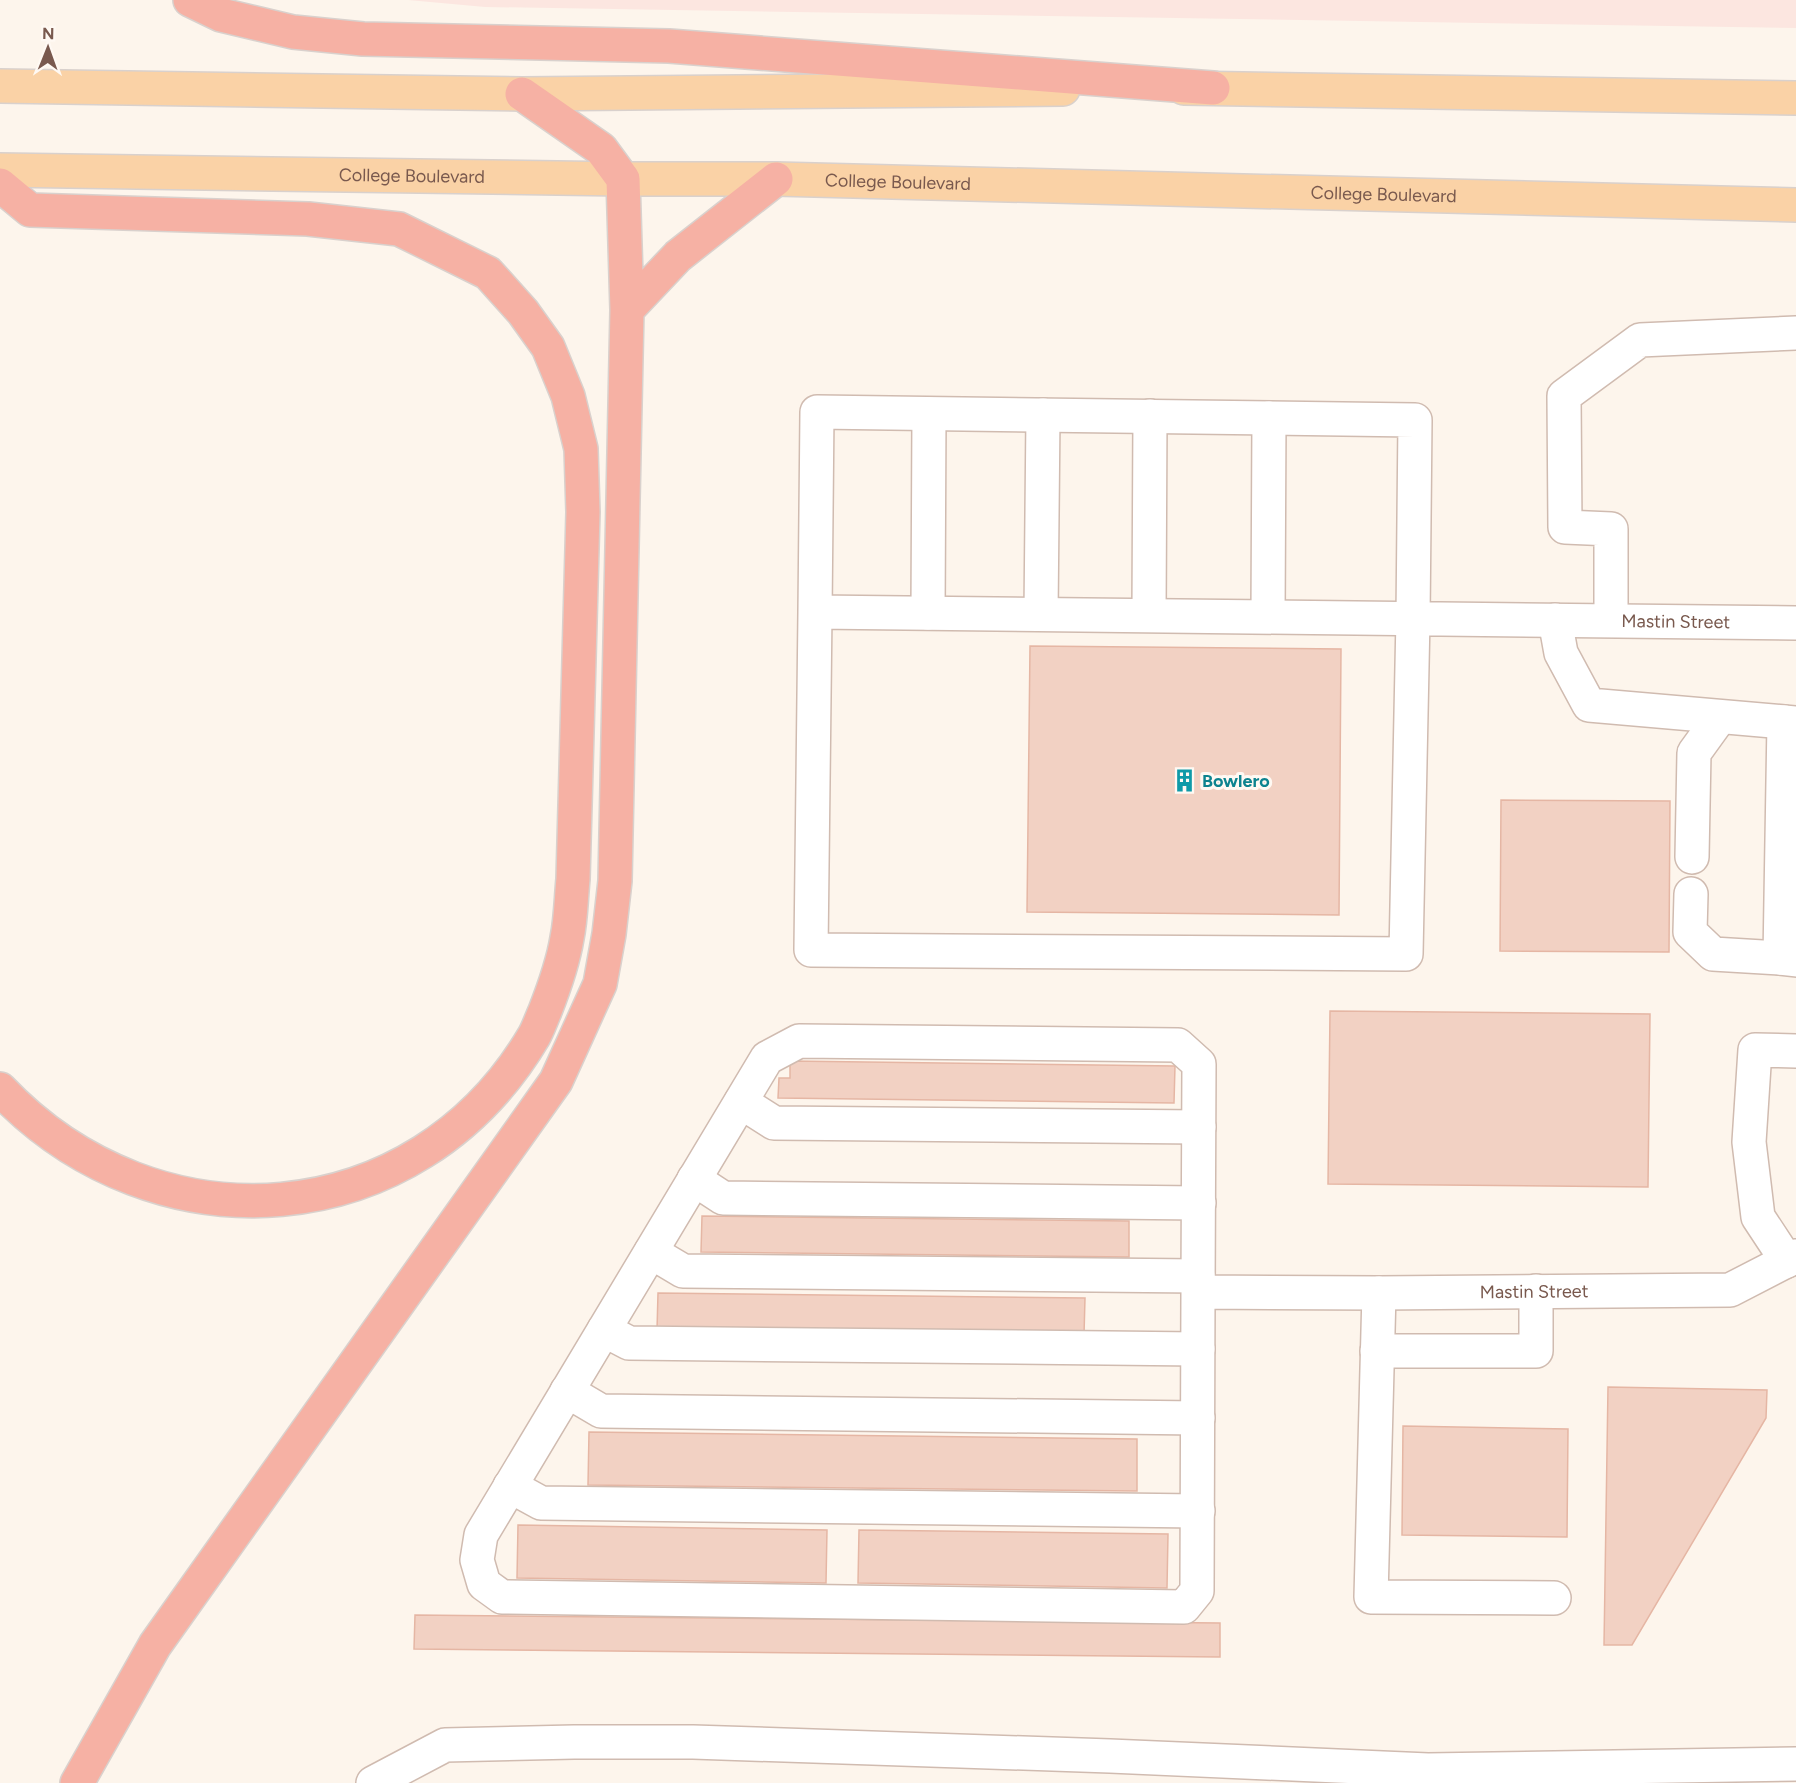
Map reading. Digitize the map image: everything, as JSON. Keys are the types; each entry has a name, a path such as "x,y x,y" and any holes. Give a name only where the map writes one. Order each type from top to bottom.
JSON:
{"highway":[{"path":"190,0 221,15 293,32 363,39 669,46 1213,88"},
{"path":"77,1783 155,1646 556,1081 600,984 615,881 627,310 623,179 601,149 522,94"},
{"path":"627,310 678,256 776,179"},
{"path":"0,185 30,210 308,219 399,229 488,273 523,312 548,347 568,396 581,449 583,512 573,879 567,938 556,984 535,1035 508,1075 472,1113 427,1150 389,1170 322,1194 300,1199 257,1202 211,1198 167,1190 128,1177 88,1159 18,1108 0,1089"}],"main road":[{"path":"0,86 522,94 1213,88 1796,98"},
{"name":"College Boulevard","path":"0,170 776,179 1796,205"}],"street":[{"path":"1611,621 1611,529 1565,527 1564,396 1640,340 1796,333"},
{"path":"817,412 929,414 1415,420 1406,954 811,950 817,412"},
{"path":"928,613 929,414"},
{"path":"1041,614 1043,415"},
{"path":"1149,615 1150,416"},
{"path":"1268,616 1269,418"},
{"name":"Mastin Street","path":"815,612 1796,623"},
{"path":"1555,620 1562,653 1589,705 1790,723 1788,959 1713,954 1690,932 1691,894"},
{"path":"1692,857 1694,753 1720,717"},
{"path":"799,1041 1178,1045 1200,1064 1197,1591 1184,1607 502,1597 484,1584 477,1560 481,1535 741,1102 767,1058 799,1041"},
{"path":"1792,1258 1758,1217 1749,1142 1755,1050 1796,1051"},
{"path":"741,1102 774,1123 1199,1127"},
{"path":"694,1179 723,1198 1198,1203"},
{"name":"Mastin Street","path":"651,1252 683,1271 1198,1284 1266,1293 1730,1290 1792,1258"},
{"path":"1377,1351 1536,1351 1536,1291"},
{"path":"1379,1293 1371,1597 1554,1598"},
{"path":"604,1330 629,1343 1198,1349"},
{"path":"567,1391 601,1411 1198,1419"},
{"path":"510,1486 542,1503 1197,1511"},
{"path":"373,1783 445,1744 562,1742 693,1742 1110,1756 1428,1770 1796,1764"}],"shaded area":[{"path":"408,0 1796,0 1796,28 485,7"}],"building":[{"name":"Bowlero","path":"1030,646 1341,649 1339,915 1027,912"},
{"path":"1501,800 1670,801 1669,952 1500,951"},
{"path":"1330,1011 1650,1014 1648,1187 1328,1184"},
{"path":"790,1061 1175,1066 1174,1103 778,1098 779,1078 790,1078"},
{"path":"702,1216 1129,1221 1129,1257 701,1252"},
{"path":"658,1293 1085,1298 1084,1335 657,1330"},
{"path":"1608,1387 1767,1390 1766,1418 1632,1645 1604,1645"},
{"path":"1403,1426 1568,1429 1567,1537 1402,1535"},
{"path":"589,1432 1137,1439 1137,1491 588,1485"},
{"path":"518,1525 827,1530 826,1583 517,1578"},
{"path":"859,1530 1168,1534 1167,1588 858,1583"},
{"path":"415,1615 1220,1623 1220,1657 414,1649"}],"place":[{"name":"Bowlero","path":"1184,781"}]}
